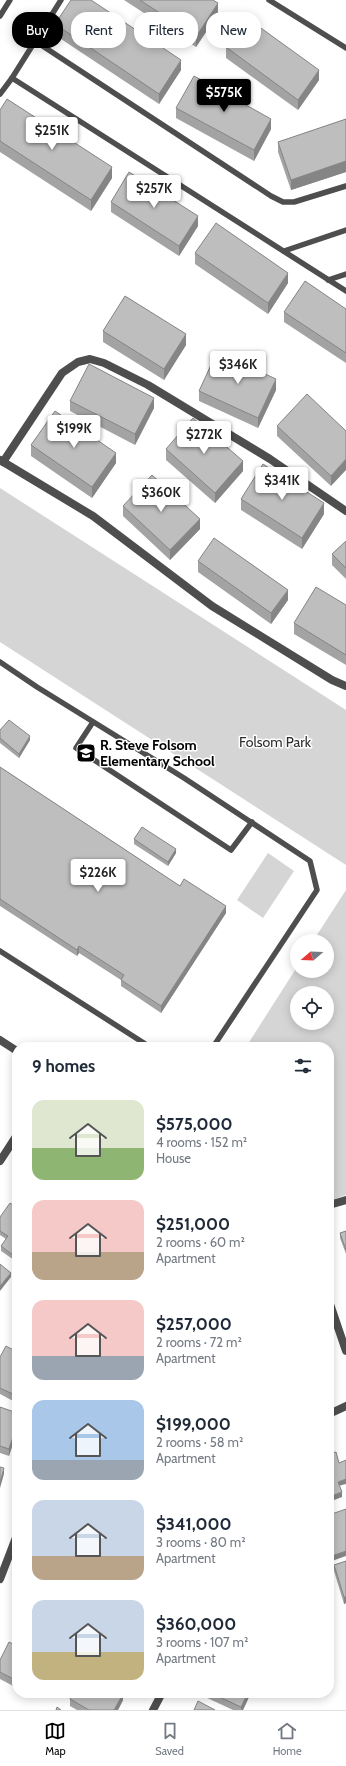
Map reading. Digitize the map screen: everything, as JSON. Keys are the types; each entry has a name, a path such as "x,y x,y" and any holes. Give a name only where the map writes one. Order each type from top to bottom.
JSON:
{"street":[{"path":"346,511 270,459 148,384 104,363 90,359 78,362 62,373 2,461 92,516 212,606 332,680 346,686"},
{"path":"0,1040 12,1048"},
{"path":"0,1161 12,1143"},
{"path":"334,1204 346,1200"},
{"path":"334,1316 346,1351"},
{"path":"334,1412 346,1406"},
{"path":"0,1579 12,1548"},
{"path":"153,1710 159,1698"}],"lane":[{"path":"0,16 10,0"},
{"path":"54,12 61,0"},
{"path":"269,0 346,48"},
{"path":"0,94 31,48"},
{"path":"44,48 271,196 283,202 294,202 346,186"},
{"path":"12,78 346,291"},
{"path":"284,251 346,230"},
{"path":"328,280 346,274"},
{"path":"0,662 37,687 252,822 310,861 316,890 215,1042"},
{"path":"93,722 76,748 232,850 252,822"},
{"path":"0,951 142,1042"}],"green space":[{"name":"Folsom Park","path":"0,488 346,710 346,865 0,642"},
{"path":"268,853 294,871 263,918 237,900"},
{"path":"346,890 346,1195 334,1199 334,1042 249,1042 290,978 334,978 334,934 318,934"}],"building":[{"path":"71,0 91,0 109,12 71,12 71,35 63,29 63,12"},
{"path":"140,0 213,0 218,3 212,12 206,12 206,22 198,34 198,12 158,12"},
{"path":"126,23 134,29 134,48 163,48 181,60 159,94 91,48 126,48"},
{"path":"261,28 319,70 298,100 227,48 261,48"},
{"path":"194,76 271,119 254,150 176,108"},
{"path":"7,99 112,167 91,200 0,141 0,110"},
{"path":"346,119 346,161 291,180 278,142"},
{"path":"129,172 198,216 179,246 111,202"},
{"path":"216,223 288,273 268,303 195,253"},
{"path":"305,281 346,309 346,353 284,312"},
{"path":"125,296 186,334 164,369 103,331"},
{"path":"217,352 276,379 258,418 199,391"},
{"path":"89,364 154,398 135,434 70,401"},
{"path":"307,394 346,431 346,459 331,476 277,426"},
{"path":"55,411 116,453 92,487 31,445"},
{"path":"193,418 243,461 215,493 166,449"},
{"path":"263,464 324,503 302,538 241,499"},
{"path":"152,475 200,519 170,550 123,506"},
{"path":"214,538 288,590 271,613 198,561"},
{"path":"346,541 346,568 332,554"},
{"path":"316,587 346,605 346,655 294,623"},
{"path":"9,720 30,736 19,754 0,738 0,730"},
{"path":"0,767 180,886 184,879 226,906 161,1006 121,980 124,975 79,946 77,950 0,899"},
{"path":"142,827 176,849 168,862 134,839"},
{"path":"10,1203 12,1204 12,1254 1,1246 8,1236 0,1231 0,1217"},
{"path":"346,1231 346,1250 340,1233"},
{"path":"0,1264 11,1273 0,1286"},
{"path":"6,1346 12,1349 12,1394 0,1388 0,1357"},
{"path":"0,1407 12,1411 12,1440 9,1449 0,1446"},
{"path":"336,1452 339,1463 346,1460 346,1479 338,1482 342,1492 334,1495 334,1453"},
{"path":"0,1467 4,1468 0,1482"},
{"path":"346,1509 346,1551 334,1555 334,1513"},
{"path":"346,1561 346,1597 344,1597 334,1565"},
{"path":"9,1642 12,1644 12,1678 0,1672 0,1660"},
{"path":"121,1698 114,1710 89,1710 70,1699"},
{"path":"222,1698 246,1698 241,1707"},
{"path":"198,1701 215,1710 194,1710"}],"place":[{"name":"R. Steve Folsom Elementary School","path":"86,753"}]}
